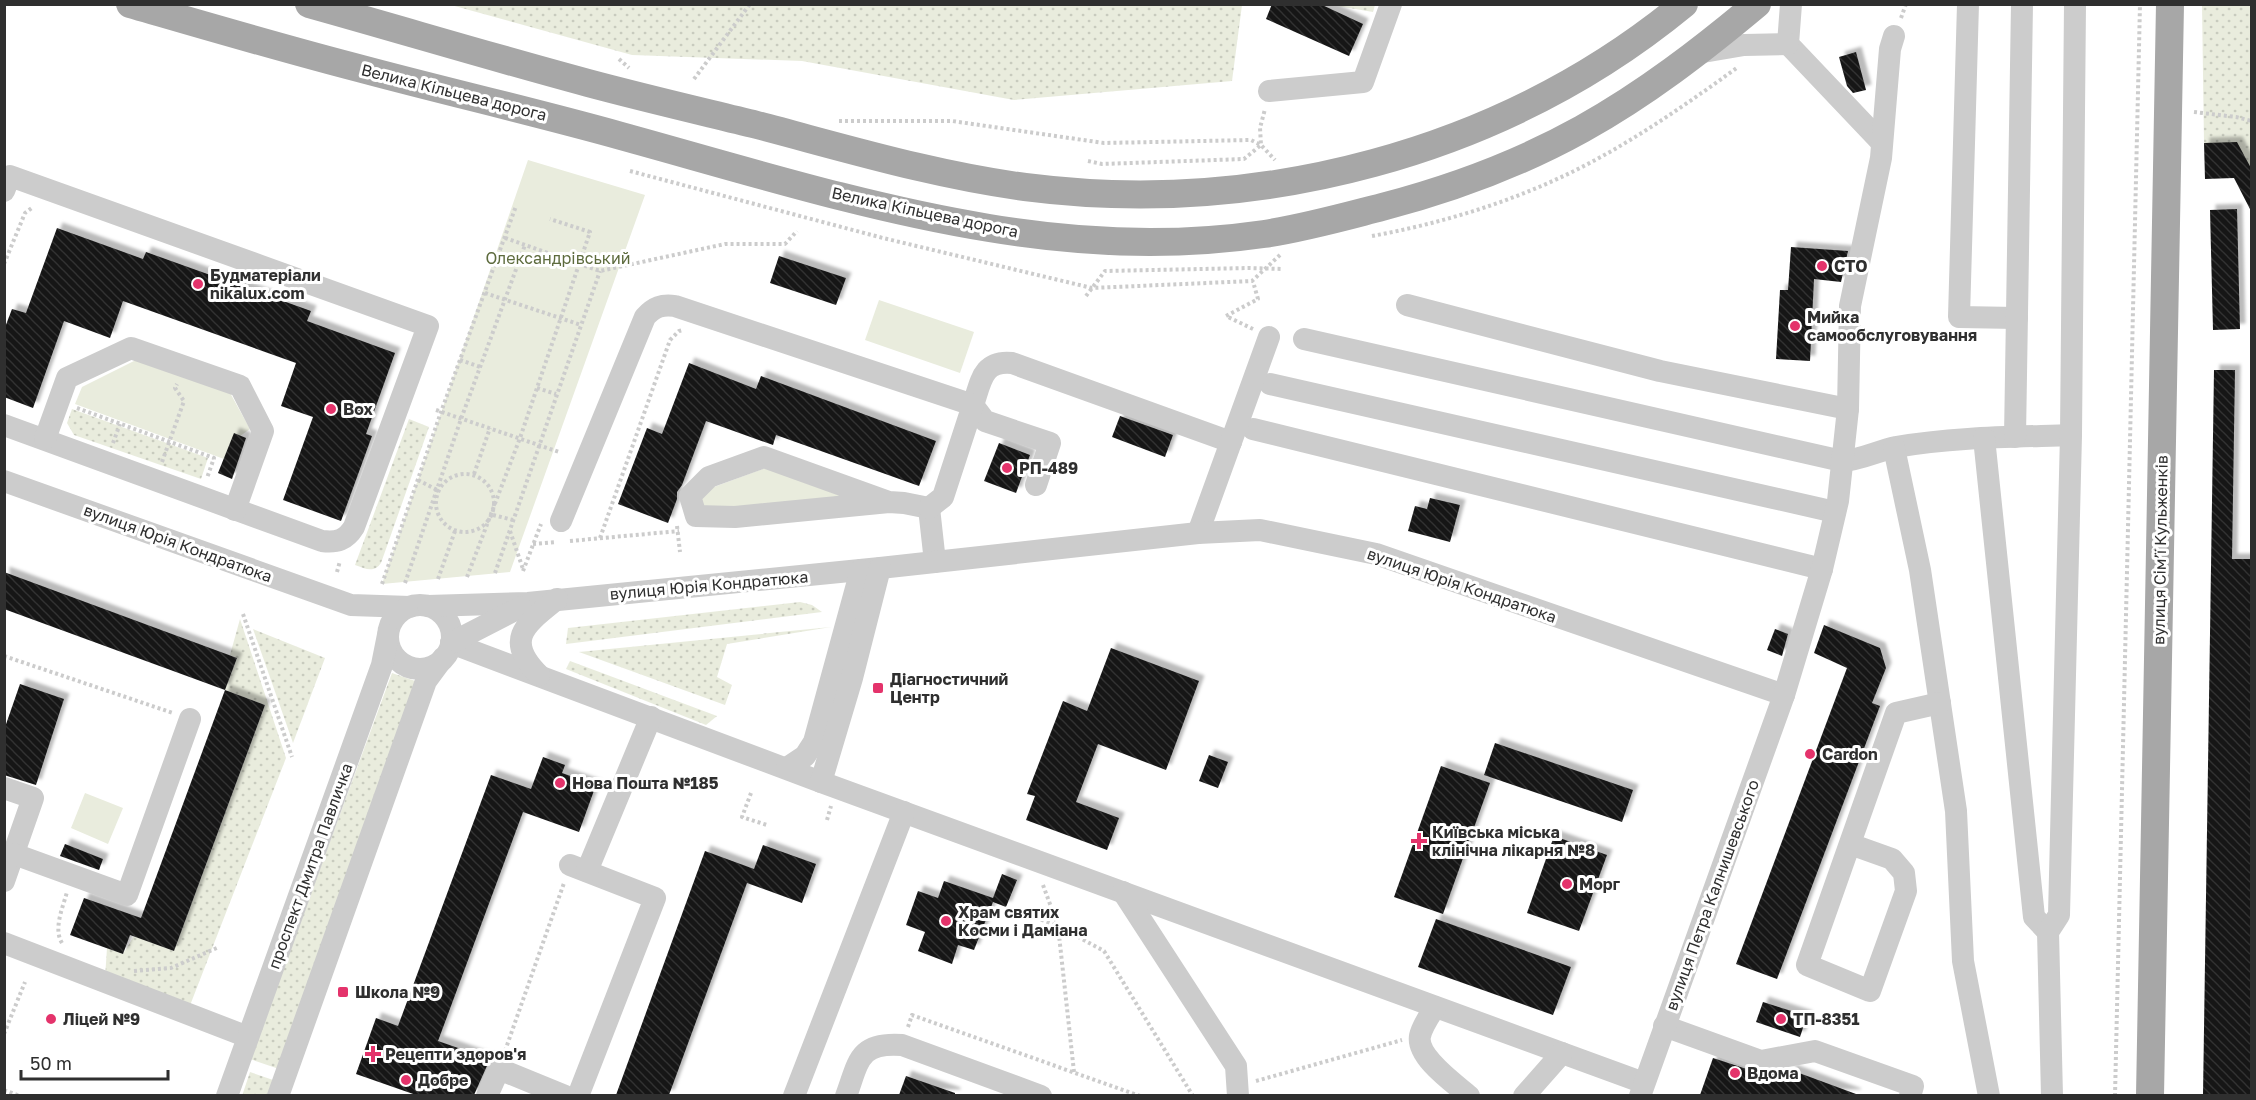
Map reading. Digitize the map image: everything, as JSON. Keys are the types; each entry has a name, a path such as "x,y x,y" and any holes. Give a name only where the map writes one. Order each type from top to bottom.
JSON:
{"main road":[{"name":"Велика Кільцева дорога","path":"130,4 360,69 577,123 774,178 906,211 1055,237 1128,241 1194,241 1262,234 1324,222 1414,198 1504,168 1583,129 1697,53 1757,4"},
{"path":"309,4 587,82 925,168 1024,187 1092,193 1168,194 1249,188 1322,176 1394,159 1471,131 1520,110 1593,68 1655,28 1684,4"},
{"name":"вулиця Сімʼї Кульженків","path":"2150,1095 2170,4"}],"street":[{"path":"1269,91 1363,82 1391,4"},
{"path":"1788,44 1791,4"},
{"path":"1968,4 1959,317 2017,318"},
{"path":"2015,437 2022,4"},
{"path":"2052,1095 2048,932 2059,915 2071,435 2075,4"},
{"name":"вулиця Петра Калнишевського","path":"1642,1089 1784,695 1822,569 1835,512 1848,409 1850,306 1882,143 1890,49 1894,36"},
{"path":"1697,53 1744,45 1788,44 1882,143"},
{"path":"4,191 10,176 428,326 354,527 347,538 333,543 235,510 4,425"},
{"path":"561,520 645,317 652,309 664,305 675,306 973,405 985,421 1050,443 1036,485"},
{"path":"1407,305 1660,370 1848,409"},
{"path":"1198,533 1269,337"},
{"path":"1304,339 1842,461 1856,460 1894,448 1984,438 2071,435"},
{"path":"45,439 67,378 131,348 240,386 264,431 235,510"},
{"path":"929,508 943,496 985,371 992,365 1003,362 1012,363 1232,442"},
{"path":"1270,384 1835,512"},
{"path":"1253,429 1822,569"},
{"path":"1984,438 2034,917 2048,932"},
{"path":"1894,448 1920,570 1956,811 1963,961 1989,1095"},
{"path":"889,502 764,457 709,477 690,496 696,516 735,517 889,502 929,508"},
{"name":"вулиця Юрія Кондратюка","path":"4,481 351,605 528,603 871,569 1198,533 1260,530 1376,554 1784,695"},
{"path":"929,508 935,562"},
{"path":"787,768 805,756 814,742 871,569"},
{"path":"821,782 852,678 871,569"},
{"path":"539,675 526,662 520,648 522,634 530,620 557,599"},
{"name":"вулиця Юрія Кондратюка","path":"447,651 528,603"},
{"name":"вулиця Юрія Кондратюка","path":"351,605 388,635"},
{"path":"278,1095 426,681 447,651 451,634 444,616 419,606 394,617 388,635 392,652 397,659 411,668 428,667 447,651"},
{"name":"проспект Дмитра Павличка","path":"227,1095 382,665 388,635"},
{"path":"447,651 539,675 821,782 1562,1053 1642,1089"},
{"path":"1850,844 1892,859 1904,873 1906,891 1870,991 1807,965 1896,713 1940,703"},
{"path":"578,1095 655,898 579,868 651,717"},
{"path":"14,854 127,895 190,719"},
{"path":"4,788 33,798 4,881"},
{"path":"795,1095 904,812"},
{"path":"1123,892 1236,1066 1238,1091"},
{"path":"4,944 248,1037"},
{"path":"1435,1006 1420,1035 1420,1047 1426,1057 1469,1095"},
{"path":"1664,1026 1761,1061 1815,1051 1913,1086 1910,1095"},
{"path":"846,1095 862,1054 872,1047 889,1044 902,1045 1041,1095"},
{"path":"1524,1095 1562,1053"},
{"path":"487,1095 499,1069 565,1095"}],"path":[{"path":"694,79 750,4"},
{"path":"2115,1095 2140,4"},
{"path":"619,59 632,71 621,74"},
{"path":"1261,145 1260,128 1269,91"},
{"path":"2194,112 2252,121"},
{"path":"828,121 952,121 1104,143 1251,140 1261,145 1274,160 1285,158"},
{"path":"1088,161 1102,164 1244,159 1261,145"},
{"path":"382,584 441,412 516,206"},
{"path":"4,264 25,213 32,207 44,207"},
{"path":"467,577 493,515 590,232 550,219"},
{"path":"505,238 600,271 725,244 785,244 797,231"},
{"path":"405,583 461,419 525,244"},
{"path":"1086,296 1105,271 1248,267 1282,269"},
{"path":"495,573 600,271"},
{"path":"1254,285 1258,299 1226,316 1269,337"},
{"path":"485,293 581,325"},
{"path":"600,538 670,340 679,330 687,330"},
{"path":"460,360 480,367"},
{"path":"155,480 184,401 175,388 183,366"},
{"path":"537,388 556,394"},
{"path":"71,406 214,459 205,484"},
{"path":"436,410 559,452"},
{"path":"111,451 120,424"},
{"path":"474,474 490,428"},
{"path":"460,474 474,474 487,485 493,504 493,515 481,527 473,531 455,531 448,527 438,514 437,490 451,477 460,474"},
{"path":"418,480 437,490"},
{"path":"493,515 513,520"},
{"path":"677,519 680,552"},
{"path":"509,530 523,571 531,550"},
{"path":"438,579 455,531"},
{"path":"243,614 292,758"},
{"path":"4,656 190,719"},
{"path":"750,793 742,817 767,825"},
{"path":"1033,859 1058,926 1074,1072"},
{"path":"499,1069 579,868"},
{"path":"71,875 58,924 59,939 84,974"},
{"path":"1013,909 1058,926 1104,951 1193,1095"},
{"path":"128,971 171,968 219,947"},
{"path":"4,1034 25,982"},
{"path":"912,1015 1140,1095"},
{"path":"1238,1091 1420,1035"},
{"path":"4,1090 20,1095"}],"green space":[{"path":"1375,4 1373,12 1332,5"},
{"path":"451,5 1242,5 1232,81 1014,100 802,61 632,55"},
{"path":"2202,5 2251,5 2251,170 2204,143"},
{"name":"Олександрівський","path":"528,160 645,195 510,572 382,584"},
{"path":"879,300 974,332 960,373 865,340"},
{"path":"140,358 229,391 250,429 240,436 234,434 224,459 75,404 82,387"},
{"path":"72,409 208,458 201,479 74,435 67,423"},
{"path":"409,419 429,427 381,563 373,569 363,568 355,565"},
{"path":"771,466 866,496 705,512 700,502 703,491"},
{"path":"800,602 812,605 822,612 566,644 568,628"},
{"path":"240,619 286,758 189,1008 105,978 107,948 123,954 134,936 174,951 265,705 225,690 237,658 230,655"},
{"path":"831,627 727,644 717,677 732,685 725,705 579,652"},
{"path":"253,629 325,658 293,743"},
{"path":"570,661 717,716 706,725 566,669"},
{"path":"392,673 421,683 282,1070 250,1059"},
{"path":"85,793 123,808 108,844 71,828"},
{"path":"250,1072 282,1083 277,1095 242,1096"}],"building":[{"path":"1272,4 1320,4 1363,24 1349,56 1266,19"},
{"path":"1856,52 1866,90 1853,93 1847,86 1839,57"},
{"path":"2237,142 2252,170 2252,213 2234,178 2205,179 2204,143"},
{"path":"2237,209 2240,329 2213,330 2210,210"},
{"path":"57,228 143,259 146,252 311,311 307,321 395,353 366,434 372,436 341,521 283,500 313,417 281,406 296,363 123,301 110,338 64,321 33,408 4,397 4,330 12,309 26,313"},
{"path":"1791,247 1848,251 1841,282 1814,279 1810,361 1776,359 1780,290 1788,290"},
{"path":"779,256 846,278 836,305 770,283"},
{"path":"689,363 756,389 761,376 936,441 919,486 776,435 773,445 706,421 682,485 677,492 677,499 668,523 618,504 647,428 662,434"},
{"path":"2214,370 2235,370 2232,559 2252,559 2252,1095 2203,1095"},
{"path":"1120,416 1173,435 1165,457 1112,437"},
{"path":"234,433 246,438 232,479 218,473"},
{"name":"РП-489","path":"999,443 1030,455 1016,493 984,481"},
{"path":"1430,498 1460,505 1450,542 1408,531 1415,506 1427,509"},
{"path":"4,572 237,658 225,690 4,609"},
{"path":"1824,625 1880,648 1886,668 1872,703 1880,706 1777,979 1736,964 1847,668 1814,653"},
{"path":"1775,629 1788,634 1782,656 1767,650"},
{"path":"1111,648 1199,681 1166,770 1098,744 1076,802 1119,818 1107,850 1026,820 1035,796 1027,794 1063,701 1087,711"},
{"path":"20,684 64,699 36,785 4,775 4,730"},
{"path":"225,690 265,705 174,951 130,935 123,954 70,935 84,898 141,918"},
{"path":"1495,743 1633,790 1622,822 1484,775"},
{"path":"1209,755 1228,762 1218,788 1199,781"},
{"path":"543,757 565,765 562,773 596,785 579,832 523,812 438,1041 490,1059 474,1095 416,1095 356,1074 376,1018 398,1026 491,775 531,789"},
{"path":"1441,766 1490,783 1443,914 1394,897"},
{"name":"Морг","path":"1554,836 1607,855 1579,931 1527,913"},
{"path":"65,844 103,859 99,870 60,856"},
{"path":"763,845 816,864 802,903 747,883 669,1095 616,1095 705,851 754,869"},
{"name":"Храм святих Косми і Даміана","path":"1002,874 1017,880 1006,907 993,902 974,950 958,945 952,964 918,951 925,932 906,925 918,891 938,898 944,881 993,898"},
{"path":"1436,919 1571,967 1553,1015 1418,967"},
{"name":"ТП-8351","path":"1763,1002 1807,1016 1800,1037 1756,1022"},
{"path":"1713,1058 1786,1082 1791,1070 1856,1094 1700,1095"},
{"path":"906,1076 955,1093 955,1095 899,1095"}],"place":[{"name":"СТО","path":"1822,266"},
{"name":"Будматеріали nikalux.com","path":"198,284"},
{"name":"Мийка самообслуговування","path":"1795,326"},
{"name":"Box","path":"331,409"},
{"name":"РП-489","path":"1007,468"},
{"name":"Діагностичний Центр","path":"878,688"},
{"name":"Cardon","path":"1810,754"},
{"name":"Нова Пошта №185","path":"560,783"},
{"name":"Київська міська клінічна лікарня №8","path":"1419,841"},
{"name":"Морг","path":"1567,884"},
{"name":"Храм святих Косми і Даміана","path":"946,921"},
{"name":"Школа №9","path":"343,992"},
{"name":"Ліцей №9","path":"51,1019"},
{"name":"ТП-8351","path":"1781,1019"},
{"name":"Рецепти здоров'я","path":"373,1054"},
{"name":"Вдома","path":"1735,1073"},
{"name":"Добре","path":"406,1080"}]}
